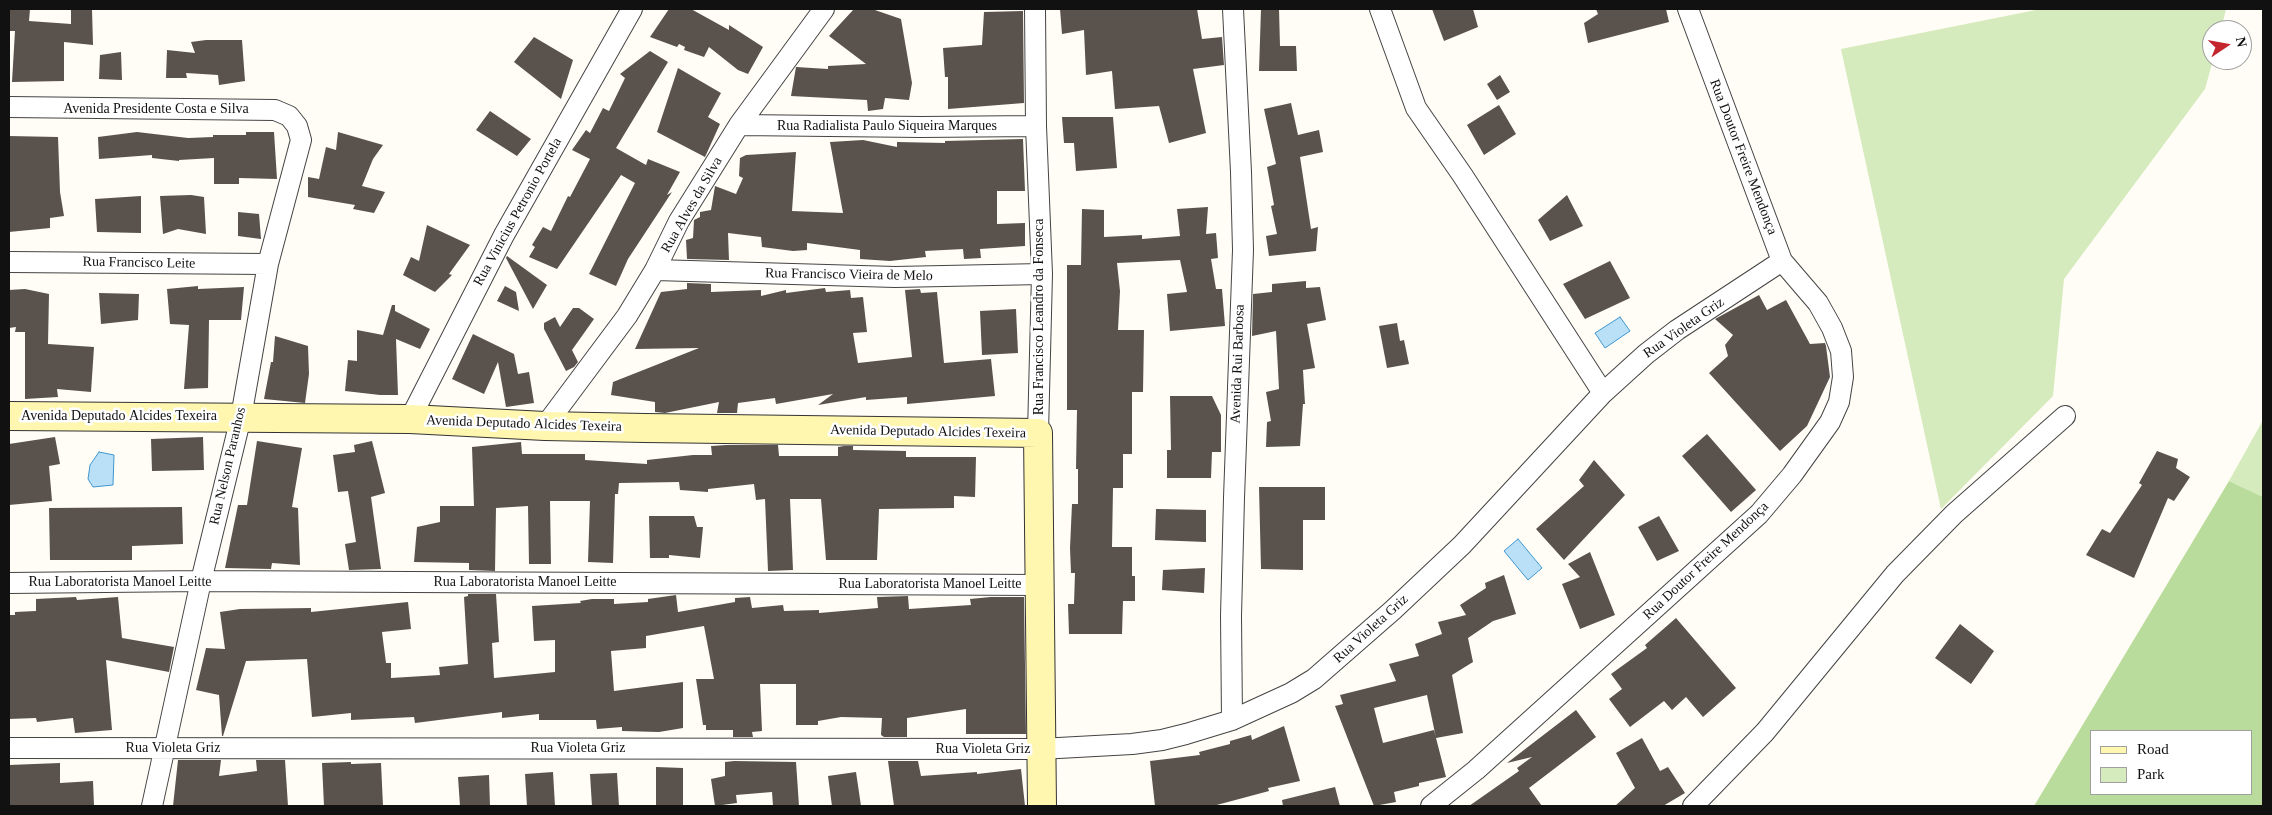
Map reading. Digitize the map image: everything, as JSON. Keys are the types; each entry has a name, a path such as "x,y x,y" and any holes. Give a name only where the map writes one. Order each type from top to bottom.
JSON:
{"main road":[{"name":"Avenida Deputado Alcides Texeira","path":"9,416 410,419 545,426 1038,433"},
{"name":"Rua Francisco Leandro da Fonseca","path":"1038,433 1042,806"}],"street":[{"name":"Rua Vinicius Petronio Portela","path":"410,419 504,235 632,9"},
{"name":"Rua Alves da Silva","path":"545,426 596,360 655,270 679,221 739,125 824,9"},
{"name":"Rua Francisco Leandro da Fonseca","path":"1035,9 1036,126 1042,274 1038,433"},
{"name":"Avenida Rui Barbosa","path":"1232,720 1233,508 1243,250 1242,172 1233,9"},
{"path":"1380,9 1416,108 1463,176 1603,394"},
{"name":"Rua Doutor Freire Mendonça","path":"1431,806 1476,770 1759,514 1792,475 1830,422 1839,402 1843,378 1841,351 1832,328 1818,303 1782,261 1688,9"},
{"name":"Avenida Presidente Costa e Silva","path":"9,108 275,110 289,116 297,126"},
{"name":"Rua Radialista Paulo Siqueira Marques","path":"739,125 1036,126"},
{"name":"Rua Nelson Paranhos","path":"152,806 201,581 241,417 268,264 297,160 301,140 297,126"},
{"name":"Rua Violeta Griz","path":"9,748 1040,749 1132,744 1162,740 1232,720 1291,693 1314,679 1462,545 1603,394 1646,354 1677,330 1782,261"},
{"name":"Rua Francisco Leite","path":"9,262 268,264"},
{"name":"Rua Francisco Vieira de Melo","path":"655,270 895,277 1042,274"},
{"path":"1693,806 1766,732 1895,574 1954,514 2065,416"},
{"name":"Rua Laboratorista Manoel Leitte","path":"9,583 201,581 1040,585"}],"green space":[{"path":"2041,9 2226,9 2223,20 2202,20 2202,70 2210,70 2205,89 2064,279 2053,396 1941,509 1841,49"},
{"path":"2263,420 2263,497 2229,481"},
{"path":"2229,481 2263,497 2263,806 2034,806"}],"water":[{"path":"1620,317 1630,331 1605,348 1595,333"},
{"path":"99,452 114,455 113,485 93,487 88,479 90,465"},
{"path":"1518,539 1542,568 1528,580 1504,551"}],"building":[{"path":"9,9 30,9 29,21 71,24 71,9 92,9 93,45 64,42 64,81 12,82 15,31 9,31"},
{"path":"669,9 691,9 729,30 729,25 763,47 748,74 738,70 709,47 704,57 684,50 685,47 679,44 677,47 650,37"},
{"path":"854,9 872,9 901,19 912,83 909,100 885,98 883,109 868,111 867,100 791,96 796,67 828,69 828,66 866,64 829,36"},
{"path":"1060,9 1197,9 1202,39 1222,37 1224,65 1193,69 1206,133 1169,143 1159,106 1115,109 1112,71 1086,75 1084,30 1062,34"},
{"path":"1261,9 1279,9 1280,46 1296,46 1297,71 1259,71"},
{"path":"1432,9 1473,9 1478,27 1444,41"},
{"path":"1596,9 1666,9 1669,22 1588,43 1584,23 1598,14"},
{"path":"1023,11 1024,103 948,109 948,77 945,77 943,48 982,45 984,12"},
{"path":"534,37 573,60 561,99 514,62"},
{"path":"242,40 245,81 219,85 218,75 186,73 187,78 166,78 167,50 195,53 191,42"},
{"path":"650,51 668,62 616,148 646,165 648,159 680,172 667,195 672,192 628,259 616,286 589,274 635,183 621,175 557,269 529,257 535,247 532,245 543,227 551,231 568,196 570,197 590,159 572,150 586,130 590,133 603,108 609,111 625,78 620,74"},
{"path":"121,52 122,80 99,79 100,55"},
{"path":"678,68 721,93 708,117 720,124 705,157 657,132"},
{"path":"1500,75 1510,92 1497,100 1487,84"},
{"path":"1291,103 1298,135 1319,130 1323,152 1300,157 1311,229 1318,227 1316,251 1269,256 1266,236 1277,234 1271,206 1274,205 1267,167 1276,164 1264,109"},
{"path":"1499,105 1516,134 1484,155 1467,125"},
{"path":"490,111 531,139 517,156 476,130"},
{"path":"1062,117 1113,117 1117,168 1076,171 1074,143 1064,143"},
{"path":"137,132 188,138 213,137 213,135 246,135 246,132 274,132 277,179 239,178 239,184 214,184 214,158 179,161 152,158 152,155 99,159 98,137"},
{"path":"338,132 383,145 373,159 362,186 385,192 374,213 353,209 355,205 308,197 308,177 319,179 326,147 336,150"},
{"path":"9,136 58,137 60,192 64,216 50,218 50,228 9,232"},
{"path":"1023,139 1025,191 997,191 997,224 1025,223 1025,246 980,249 981,258 964,259 963,249 925,251 926,257 890,261 860,259 860,250 807,243 807,250 793,251 762,247 761,237 728,233 729,260 687,259 686,240 693,238 694,220 700,217 700,212 711,210 715,186 736,194 743,178 739,176 740,158 746,155 796,152 792,211 843,213 830,142 863,140 897,147 897,142 945,143 945,141"},
{"path":"191,195 204,197 206,234 178,229 163,234 160,196"},
{"path":"1567,195 1583,226 1550,241 1538,220"},
{"path":"141,196 141,233 97,232 95,199"},
{"path":"1208,207 1206,234 1216,233 1218,258 1211,259 1216,289 1222,289 1225,326 1170,331 1167,294 1187,292 1180,260 1117,263 1120,291 1118,330 1144,330 1143,392 1132,392 1132,454 1123,454 1123,488 1113,488 1112,547 1132,547 1132,576 1135,576 1135,601 1123,601 1122,634 1069,634 1068,604 1074,604 1075,573 1071,573 1072,504 1078,504 1078,469 1076,469 1077,410 1067,410 1067,265 1081,265 1082,209 1104,210 1104,237 1142,235 1142,239 1180,236 1177,209"},
{"path":"238,212 259,214 261,239 238,236"},
{"path":"427,225 470,245 449,274 452,275 435,292 403,275 411,257 419,261"},
{"path":"507,256 547,285 533,309 506,258"},
{"path":"1610,261 1630,298 1585,319 1563,284"},
{"path":"1306,281 1306,288 1320,287 1326,320 1307,324 1315,368 1303,370 1305,404 1303,404 1300,446 1266,447 1267,422 1271,421 1266,392 1279,389 1276,331 1252,336 1253,294 1272,292 1272,284"},
{"path":"687,283 711,284 711,292 761,290 761,296 786,290 786,293 825,288 826,292 850,290 851,298 863,297 867,332 853,333 858,363 912,357 905,290 920,289 921,293 937,292 944,363 991,359 995,396 907,404 907,397 866,400 866,397 818,405 833,394 776,404 775,398 738,403 737,413 717,413 719,402 665,413 655,412 655,402 611,395 613,382 699,348 635,349 661,292 687,289"},
{"path":"198,286 198,289 244,287 241,320 209,320 208,388 184,389 189,325 170,324 167,289"},
{"path":"505,286 516,292 519,311 497,301"},
{"path":"25,289 49,294 48,344 94,347 91,392 57,389 58,397 25,399 25,332 15,332 16,327 9,328 9,290"},
{"path":"99,293 139,294 138,320 101,324"},
{"path":"1759,295 1767,310 1786,300 1810,344 1825,343 1826,346 1830,377 1807,426 1780,451 1709,373 1728,356 1725,345 1733,335 1715,319"},
{"path":"392,305 395,305 395,311 430,329 420,349 396,339 398,395 345,391 348,360 357,361 357,330 383,335"},
{"path":"573,308 579,308 594,319 572,350 578,362 574,367 566,371 544,329 544,323 555,317 560,327"},
{"path":"1016,309 1018,353 982,355 980,311"},
{"path":"1397,323 1400,341 1404,340 1409,364 1387,368 1379,326"},
{"path":"473,334 514,354 518,374 529,372 534,403 506,407 498,362 484,394 452,379"},
{"path":"275,336 308,346 309,374 305,403 264,399 271,362 273,362"},
{"path":"1170,396 1212,396 1221,415 1221,452 1212,452 1211,478 1167,478 1167,450 1171,450"},
{"path":"1707,434 1756,490 1731,512 1682,456"},
{"path":"55,437 60,464 49,466 52,501 9,505 9,444"},
{"path":"203,437 204,470 152,471 151,439"},
{"path":"257,441 302,448 292,507 298,508 300,565 272,563 271,569 225,568 238,505 247,505"},
{"path":"372,441 385,493 371,497 381,569 349,570 345,544 356,542 348,491 338,492 333,455 355,452 354,445"},
{"path":"521,442 522,454 585,454 585,460 647,464 647,460 712,455 711,446 726,445 778,445 779,456 838,456 838,447 853,446 853,450 906,451 906,457 976,457 975,497 954,496 954,508 879,509 877,560 826,560 821,499 790,499 793,570 768,571 765,499 756,500 754,484 708,489 708,492 680,490 679,482 619,483 618,494 615,494 613,563 588,562 590,501 550,501 551,564 529,564 528,506 496,508 495,571 469,570 469,563 414,562 417,527 440,522 440,506 474,506 472,447"},
{"path":"2157,451 2178,459 2176,468 2190,477 2174,501 2168,498 2134,578 2086,555 2102,529 2110,533 2142,485 2139,483"},
{"path":"1594,460 1625,495 1564,560 1536,529 1584,486 1579,480"},
{"path":"1259,487 1325,487 1325,520 1303,520 1303,570 1261,569"},
{"path":"182,507 183,544 132,546 132,560 50,560 49,508"},
{"path":"1156,509 1206,510 1206,542 1155,540"},
{"path":"649,516 694,516 697,527 703,527 700,558 669,555 669,558 650,558"},
{"path":"1659,516 1679,551 1657,561 1638,527"},
{"path":"1590,552 1615,615 1580,629 1562,584 1580,577 1568,564"},
{"path":"1205,568 1204,593 1162,590 1163,570"},
{"path":"1504,575 1516,614 1493,621 1468,638 1473,662 1452,675 1463,733 1436,738 1446,777 1419,783 1419,786 1394,792 1396,802 1374,806 1335,706 1343,704 1340,695 1396,681 1389,664 1419,656 1415,644 1442,634 1438,622 1466,615 1460,605 1486,588 1485,583","holes":["1427,695 1436,738 1434,730 1383,743 1374,708"]},
{"path":"468,594 496,594 499,642 492,643 494,678 555,672 555,640 534,641 532,606 581,603 580,601 592,599 614,599 614,604 648,602 648,599 676,595 678,612 735,602 735,598 750,597 752,608 783,605 784,611 819,610 819,613 878,608 877,597 908,596 909,609 971,605 970,599 1024,597 1026,734 966,734 966,709 907,718 907,737 884,737 881,735 882,718 841,717 818,721 818,725 796,725 796,684 760,684 762,731 752,732 753,737 733,737 733,730 706,730 706,725 703,725 696,679 714,679 704,626 646,636 646,648 611,651 614,691 683,682 683,728 659,732 622,731 622,727 597,729 596,720 539,720 539,714 502,718 502,712 415,723 414,717 351,720 351,713 312,717 307,659 246,661 222,736 219,695 196,690 206,648 225,649 220,612 240,609 311,608 311,612 408,602 411,629 382,632 386,663 391,663 391,678 440,675 439,667 468,664 464,597 468,596"},
{"path":"76,597 77,600 118,597 122,638 174,647 169,672 106,660 112,730 75,733 73,718 37,722 36,718 9,719 9,615 15,615 15,612 36,611 36,599"},
{"path":"1676,618 1736,688 1703,717 1686,697 1672,710 1664,701 1630,727 1609,699 1622,689 1611,674 1647,648 1645,645"},
{"path":"1960,624 1994,651 1971,684 1935,658"},
{"path":"1576,710 1596,737 1529,788 1542,806 1469,806 1519,771 1517,768 1532,757 1507,763"},
{"path":"1284,726 1300,781 1268,788 1269,791 1213,806 1155,806 1150,761 1200,755 1199,752 1230,744 1230,741 1251,735 1252,740"},
{"path":"1642,738 1660,771 1668,767 1685,793 1663,806 1615,806 1635,788 1616,753"},
{"path":"178,760 221,760 219,776 257,771 256,760 285,760 288,806 173,806"},
{"path":"888,761 918,761 921,776 977,772 977,774 1021,769 1025,806 894,806"},
{"path":"351,762 351,764 381,763 383,806 324,806 322,763"},
{"path":"725,762 796,762 799,806 773,806 772,792 736,795 737,803 715,806 711,779 725,776"},
{"path":"60,763 60,783 93,781 94,806 9,806 9,765"},
{"path":"656,767 683,768 683,806 656,806"},
{"path":"553,772 555,806 527,806 525,774"},
{"path":"856,772 861,806 832,806 828,776"},
{"path":"617,773 619,806 592,806 590,774"},
{"path":"489,775 490,806 460,806 458,777"},
{"path":"1335,787 1340,806 1283,806 1282,800"}]}
